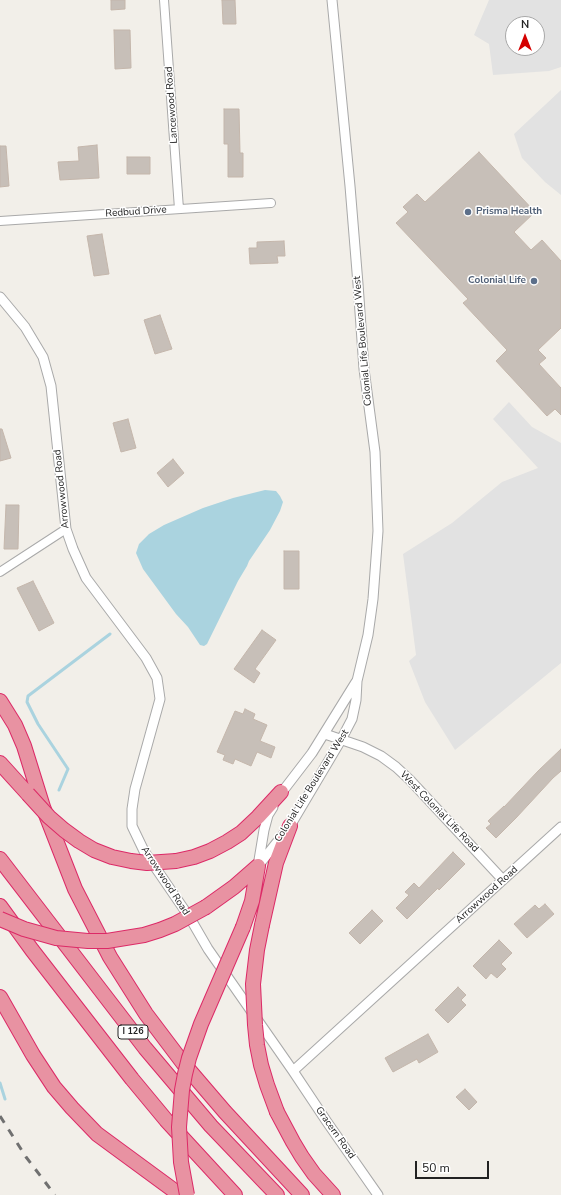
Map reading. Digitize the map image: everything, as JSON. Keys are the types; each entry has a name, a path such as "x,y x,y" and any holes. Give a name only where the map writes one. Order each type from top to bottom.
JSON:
{"highway":[{"path":"0,701 15,725 24,746 43,807 75,889 110,957 146,1014 183,1063 225,1112 302,1195"},
{"path":"2,765 49,817 64,830 94,850 131,862 176,862 210,852 227,842 246,827 282,792"},
{"path":"290,826 276,863 256,950 253,984 255,1026 261,1065 277,1112 302,1157 314,1174 333,1195"},
{"name":"I 126","path":"0,859 145,1048 211,1126 277,1195"},
{"path":"0,919 24,929 56,938 107,941 144,935 160,930 192,916 234,887 258,866"},
{"path":"186,1195 181,1162 179,1127 185,1074 201,1024 243,927 252,901 258,866"},
{"name":"I 126","path":"0,906 32,950 132,1079 166,1120 235,1195"},
{"path":"0,997 33,1055 54,1087 72,1108 97,1134 180,1195"}],"street":[{"name":"Lancewood Road","path":"164,0 179,209"},
{"name":"Colonial Life Boulevard West","path":"258,866 290,826 352,719 356,700 357,681 368,635 373,599 378,531 374,452 364,369 351,193 332,0"},
{"name":"Redbud Drive","path":"0,221 271,203"},
{"name":"Arrowwood Road","path":"0,296 25,327 43,357 51,386 66,529 72,549 86,578 146,658 157,678 160,699 135,789 132,809 132,826 144,851 190,918 208,949 293,1071 561,827"},
{"path":"0,572 66,529"},
{"name":"Colonial Life Boulevard West","path":"258,866 268,815 282,792 325,734 357,681"},
{"name":"West Colonial Life Road","path":"325,734 364,748 381,756 410,780 503,880"},
{"name":"Gracern Road","path":"293,1071 378,1195"}],"shaded area":[{"path":"489,0 561,0 561,67 549,71 493,75 489,44 474,35"},
{"path":"561,90 561,195 545,182 522,158 514,134"},
{"path":"509,402 532,427 561,443 561,663 455,750 425,702 409,661 416,655 403,554 452,523 502,482 538,468 493,419"}],"water":[{"path":"265,490 276,491 280,496 283,502 280,511 270,530 249,561 238,581 207,644 204,646 200,645 143,569 136,553 139,544 149,534 164,525 203,508 233,498"}],"building":[{"path":"111,0 125,0 125,9 111,10"},
{"path":"222,0 235,0 236,24 223,24"},
{"path":"114,30 130,30 131,68 115,69"},
{"path":"224,109 239,109 240,153 243,153 243,177 228,177 228,144 224,144"},
{"path":"97,145 99,178 60,180 58,162 79,161 78,147"},
{"path":"0,146 6,146 9,186 0,187"},
{"path":"479,152 535,212 514,232 531,250 542,240 561,261 561,328 538,350 546,358 539,364 561,388 561,415 555,409 547,416 496,361 507,350 463,303 468,299 396,223 408,212 403,207 417,194 425,202"},
{"path":"127,157 150,157 150,174 127,174"},
{"path":"102,234 109,274 94,276 87,236"},
{"path":"284,241 285,256 277,256 278,263 250,264 249,248 257,248 257,242"},
{"path":"160,315 172,349 155,354 144,320"},
{"path":"128,419 136,448 121,452 113,423"},
{"path":"0,429 2,429 11,458 0,461"},
{"path":"173,459 184,473 168,487 157,473"},
{"path":"6,505 19,505 18,549 4,549"},
{"path":"284,551 299,551 299,589 284,589"},
{"path":"33,581 54,623 39,631 17,588"},
{"path":"262,630 276,640 255,669 260,673 254,683 234,669"},
{"path":"245,709 255,714 253,719 267,725 260,741 275,747 271,758 257,752 251,766 235,759 233,764 223,760 225,755 217,752 235,711 243,714"},
{"path":"561,749 561,771 496,838 486,828 491,824 488,821 504,807"},
{"path":"453,852 465,864 407,919 396,908 409,895 405,892 414,883 419,888"},
{"path":"545,904 554,914 527,938 514,924 535,905 539,909"},
{"path":"372,910 383,921 360,944 349,933"},
{"path":"499,940 512,953 501,964 506,969 497,978 491,973 486,979 473,966"},
{"path":"458,987 466,995 461,1000 466,1005 448,1023 435,1010"},
{"path":"428,1034 438,1052 419,1063 417,1059 393,1072 385,1058"},
{"path":"465,1089 477,1102 469,1110 456,1097"}],"waterway":[{"path":"59,790 68,769 38,724 27,702 28,696 110,634"},
{"path":"0,1083 5,1099"}],"railway":[{"path":"0,1116 26,1157 55,1195"}],"place":[{"name":"Prisma Health","path":"468,212"},
{"name":"Colonial Life","path":"534,281"}]}
